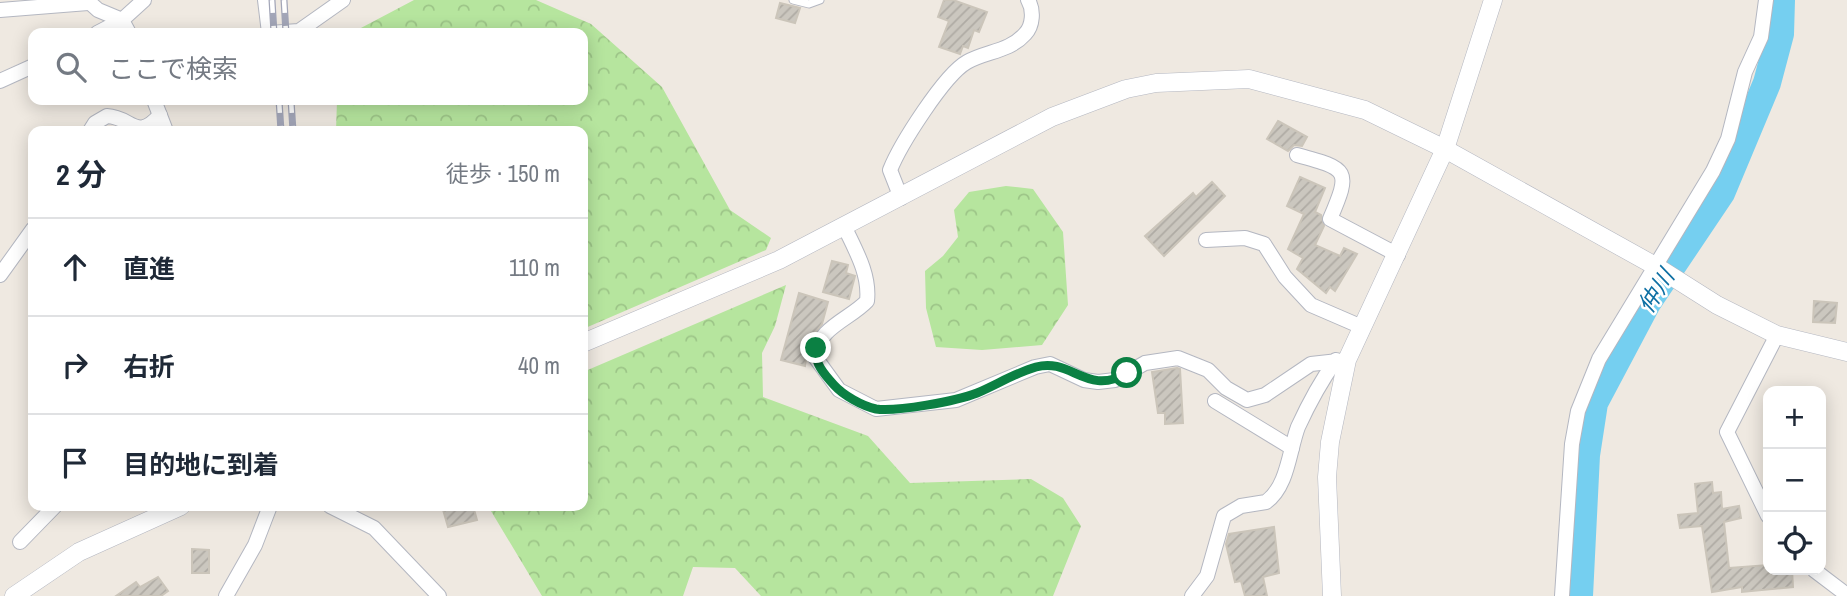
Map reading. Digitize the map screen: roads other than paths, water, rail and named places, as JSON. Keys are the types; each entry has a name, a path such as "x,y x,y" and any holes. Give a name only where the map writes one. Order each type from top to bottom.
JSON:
{"street":[{"path":"107,28 122,20 144,0"},
{"path":"265,0 268,28"},
{"path":"303,28 343,0"},
{"path":"901,198 890,170 913,124 967,62 1005,48 1028,32 1032,15 1028,0"},
{"path":"1192,596 1207,576 1224,516 1241,506 1271,498 1318,385 1341,360 1362,327 1398,255 1445,149 1493,0"},
{"path":"1562,596 1571,457 1578,411 1599,359 1713,171 1727,139 1745,72 1761,37 1766,0"},
{"path":"0,10 88,1 97,10 122,20 126,28"},
{"path":"0,81 28,68"},
{"path":"588,340 779,260 845,228 1052,117 1126,89 1187,79 1249,79 1365,110 1445,149 1777,335 1847,352"},
{"path":"156,105 164,126"},
{"path":"148,126 160,115"},
{"path":"92,126 94,122 107,116 136,126"},
{"path":"1297,156 1331,164 1343,174 1345,184 1330,219 1398,255"},
{"path":"845,228 863,267 869,287 867,301 827,331 816,348 814,357 839,390 876,409 957,400 1035,367 1050,365 1084,380 1098,382 1115,380 1145,363 1178,358 1208,370 1226,388 1247,400 1265,395 1311,364 1341,360"},
{"path":"0,275 28,236"},
{"path":"1206,240 1245,238 1264,244 1285,277 1311,304 1362,327"},
{"path":"1766,512 1727,432 1777,335"},
{"path":"1332,596 1327,477 1341,360"},
{"path":"1214,401 1292,448"},
{"path":"20,542 50,511"},
{"path":"14,596 79,552 156,511"},
{"path":"226,596 255,545 268,511"},
{"path":"340,511 374,528 439,596"},
{"path":"1821,575 1847,595"}],"lane":[{"path":"793,0 810,4 820,0"}],"waterway":[{"name":"仲川","path":"1579,596 1586,455 1594,403 1647,303 1721,193 1767,83 1780,34 1781,0"}],"railway":[{"path":"272,0 274,28"},
{"path":"284,0 286,28"},
{"path":"279,105 281,126"},
{"path":"291,105 293,126"}]}
